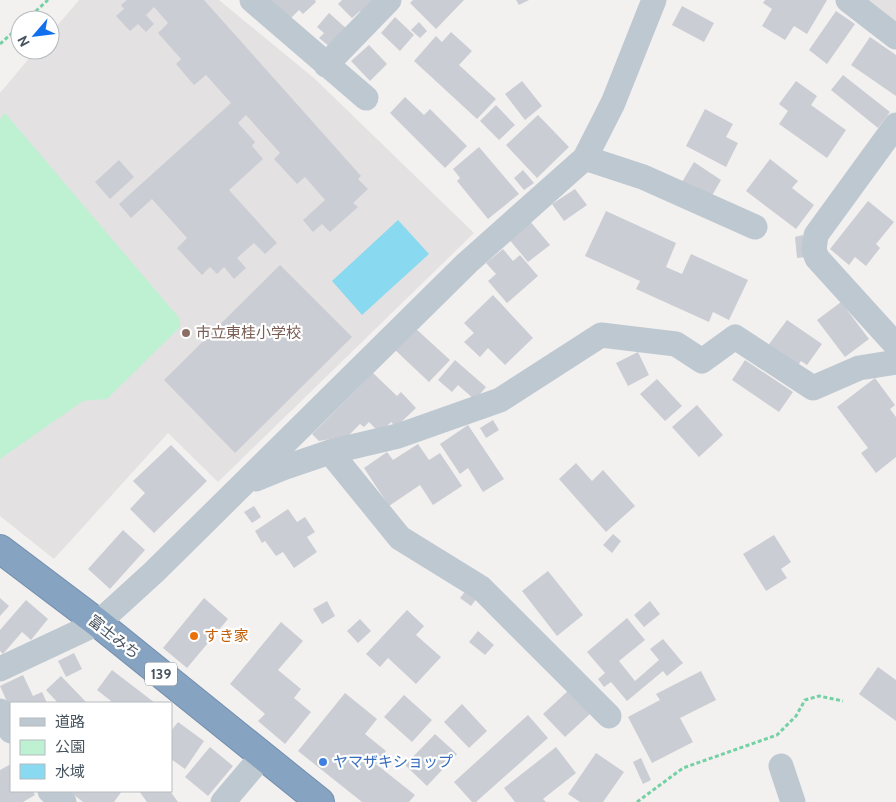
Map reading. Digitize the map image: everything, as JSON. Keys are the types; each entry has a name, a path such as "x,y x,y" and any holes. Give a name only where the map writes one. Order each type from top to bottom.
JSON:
{"highway":[{"name":"富士みち","path":"0,549 98,624 320,802"}],"street":[{"path":"252,0 366,98"},
{"path":"326,65 389,0"},
{"path":"0,669 98,624 154,572 467,263 584,158 613,103 654,0"},
{"path":"848,0 896,37"},
{"path":"896,125 816,236 814,250 817,258 896,345"},
{"path":"584,158 644,177 755,227"},
{"path":"242,485 283,468 330,452 398,436 500,400 601,335 676,344 702,361 735,337 813,388 859,368 896,362"},
{"path":"330,452 400,538 481,588 609,716"},
{"path":"0,711 10,729"},
{"path":"223,802 263,755"},
{"path":"781,766 793,802"},
{"path":"51,792 64,802"}],"path":[{"path":"37,10 48,0"},
{"path":"0,44 10,35"},
{"path":"637,802 683,768 777,735 796,716 806,700 819,696 843,701"}],"shaded area":[{"name":"市立東桂小学校","path":"79,0 219,0 315,79 474,233 218,482 168,433 54,559 0,516 0,93 28,60 60,60 60,22"},
{"path":"867,0 896,0 896,22"}],"green space":[{"path":"5,113 180,319 180,327 107,399 83,401 0,459 0,119"}],"water":[{"path":"398,220 429,254 362,315 332,281"}],"building":[{"path":"127,0 204,0 361,176 358,179 368,189 353,203 358,207 330,232 322,224 313,232 303,220 325,200 305,177 297,184 274,159 280,153 246,115 238,123 255,142 252,146 263,159 229,190 277,243 265,254 254,243 237,258 246,268 234,279 224,267 217,274 210,267 202,275 177,248 187,238 152,199 131,218 119,204 231,103 206,75 194,85 176,64 181,59 158,33 168,23 154,7 146,15 154,24 146,32 138,24 130,31 116,16 124,9 121,5"},
{"path":"265,0 315,0 316,2 303,14 299,10 287,22"},
{"path":"342,0 376,0 363,13 360,11 352,18 338,4"},
{"path":"413,0 464,0 436,29 410,3"},
{"path":"516,0 529,0 519,5"},
{"path":"765,0 827,0 807,34 794,26 785,40 762,26 772,9 763,3"},
{"path":"682,6 714,23 704,42 672,25"},
{"path":"836,11 855,24 827,64 809,50"},
{"path":"329,13 347,29 331,48 319,38 324,33 317,27"},
{"path":"395,17 414,35 400,51 381,33"},
{"path":"419,22 427,31 420,38 411,30"},
{"path":"451,32 472,51 459,65 496,99 477,119 414,61 436,36 442,42"},
{"path":"870,37 896,55 896,96 851,65"},
{"path":"369,45 387,64 370,81 351,61"},
{"path":"843,75 890,112 878,128 831,90"},
{"path":"522,81 542,106 525,120 505,94"},
{"path":"796,81 817,96 811,105 846,130 827,158 779,124 788,111 779,104"},
{"path":"405,97 424,115 430,109 467,146 445,168 390,113"},
{"path":"496,105 515,125 499,140 480,121"},
{"path":"705,109 733,124 726,137 738,143 726,167 686,146"},
{"path":"538,115 569,147 537,178 506,145"},
{"path":"479,147 519,194 488,219 457,181 460,178 453,169"},
{"path":"770,159 798,181 792,188 814,205 796,229 746,191"},
{"path":"119,160 134,177 110,199 95,182"},
{"path":"694,162 721,180 710,199 682,182"},
{"path":"523,170 534,183 524,190 514,178"},
{"path":"575,189 587,205 564,221 552,204"},
{"path":"868,201 894,222 876,244 880,248 866,266 855,257 849,265 830,249"},
{"path":"606,211 676,243 666,267 682,274 691,254 748,280 729,320 713,312 709,322 636,289 640,281 585,256"},
{"path":"529,220 550,245 528,262 508,238"},
{"path":"803,235 806,257 797,258 795,237"},
{"path":"503,249 513,261 520,255 538,276 507,303 488,281 496,274 486,263"},
{"path":"280,265 352,337 235,453 164,380"},
{"path":"493,295 533,338 505,365 488,348 480,357 464,342 474,333 464,323"},
{"path":"841,302 869,339 845,357 817,320"},
{"path":"787,320 822,344 807,365 801,361 796,368 767,347"},
{"path":"414,327 450,360 429,382 394,349"},
{"path":"638,352 649,375 628,386 616,363"},
{"path":"455,360 486,387 475,400 458,385 452,392 438,380"},
{"path":"745,360 793,392 779,412 732,380"},
{"path":"373,373 397,396 401,392 416,408 396,427 391,422 380,433 369,422 364,427 360,424 348,436 319,441 312,434"},
{"path":"875,378 895,405 890,409 896,417 896,457 876,473 861,453 868,448 837,407"},
{"path":"657,379 682,406 665,421 640,394"},
{"path":"697,405 723,435 699,457 672,427"},
{"path":"493,420 499,430 486,438 480,428"},
{"path":"468,425 504,479 483,492 468,468 460,474 440,444"},
{"path":"418,444 429,460 440,453 462,486 433,505 420,485 389,506 364,468 387,452 393,460"},
{"path":"171,445 207,481 154,533 130,509 145,493 133,481"},
{"path":"576,463 592,481 603,470 635,506 606,532 559,479"},
{"path":"254,506 261,517 252,523 244,512"},
{"path":"288,509 297,522 305,517 315,532 307,537 317,552 294,568 283,552 276,556 265,541 262,543 255,531"},
{"path":"123,530 145,550 110,589 88,569"},
{"path":"613,534 621,541 612,553 603,545"},
{"path":"774,535 791,562 781,569 787,578 766,591 743,554"},
{"path":"548,571 583,615 557,636 522,591"},
{"path":"469,586 480,594 471,606 460,598"},
{"path":"0,598 9,606 0,616"},
{"path":"204,598 228,619 187,668 163,648"},
{"path":"26,600 48,619 31,640 22,632 3,654 0,651 0,630"},
{"path":"327,601 335,616 322,624 313,609"},
{"path":"650,601 660,614 644,627 634,615"},
{"path":"407,610 424,626 416,635 441,657 416,684 388,658 380,667 366,654"},
{"path":"627,618 645,640 619,661 635,681 659,660 650,649 663,639 683,663 667,676 663,671 627,701 611,682 604,687 598,679 605,673 587,652"},
{"path":"360,619 371,631 358,643 347,631"},
{"path":"281,622 303,641 278,670 301,689 294,698 311,712 285,744 258,721 265,714 230,684"},
{"path":"478,631 494,645 485,655 469,642"},
{"path":"74,653 82,669 66,677 58,661"},
{"path":"878,667 896,680 896,721 859,694"},
{"path":"112,670 154,702 110,702 97,690"},
{"path":"701,671 716,700 680,718 693,742 652,763 628,717 660,700 656,694"},
{"path":"23,675 33,696 42,692 47,702 10,702 10,709 0,686"},
{"path":"61,676 86,702 57,702 46,690"},
{"path":"569,690 591,713 565,737 543,714"},
{"path":"345,693 377,719 365,734 386,751 376,764 415,795 409,802 362,802 298,751"},
{"path":"404,695 432,720 412,742 384,717"},
{"path":"462,704 487,731 469,748 444,722"},
{"path":"528,715 548,738 476,802 472,802 454,782"},
{"path":"178,722 204,741 185,769 172,760 172,730"},
{"path":"435,734 457,754 427,786 405,765"},
{"path":"210,747 233,766 208,796 185,777"},
{"path":"556,747 576,773 543,799 546,802 515,802 504,788"},
{"path":"596,753 624,772 603,802 580,802 568,794"},
{"path":"641,758 651,780 643,784 633,762"},
{"path":"10,765 10,792 34,792 35,795 23,802 0,802 0,770"},
{"path":"70,792 121,792 114,802 83,802"},
{"path":"140,792 171,792 178,802 147,802"}],"place":[{"name":"市立東桂小学校","path":"186,333"},
{"name":"すき家","path":"194,636"},
{"name":"ヤマザキショップ","path":"323,762"}]}
